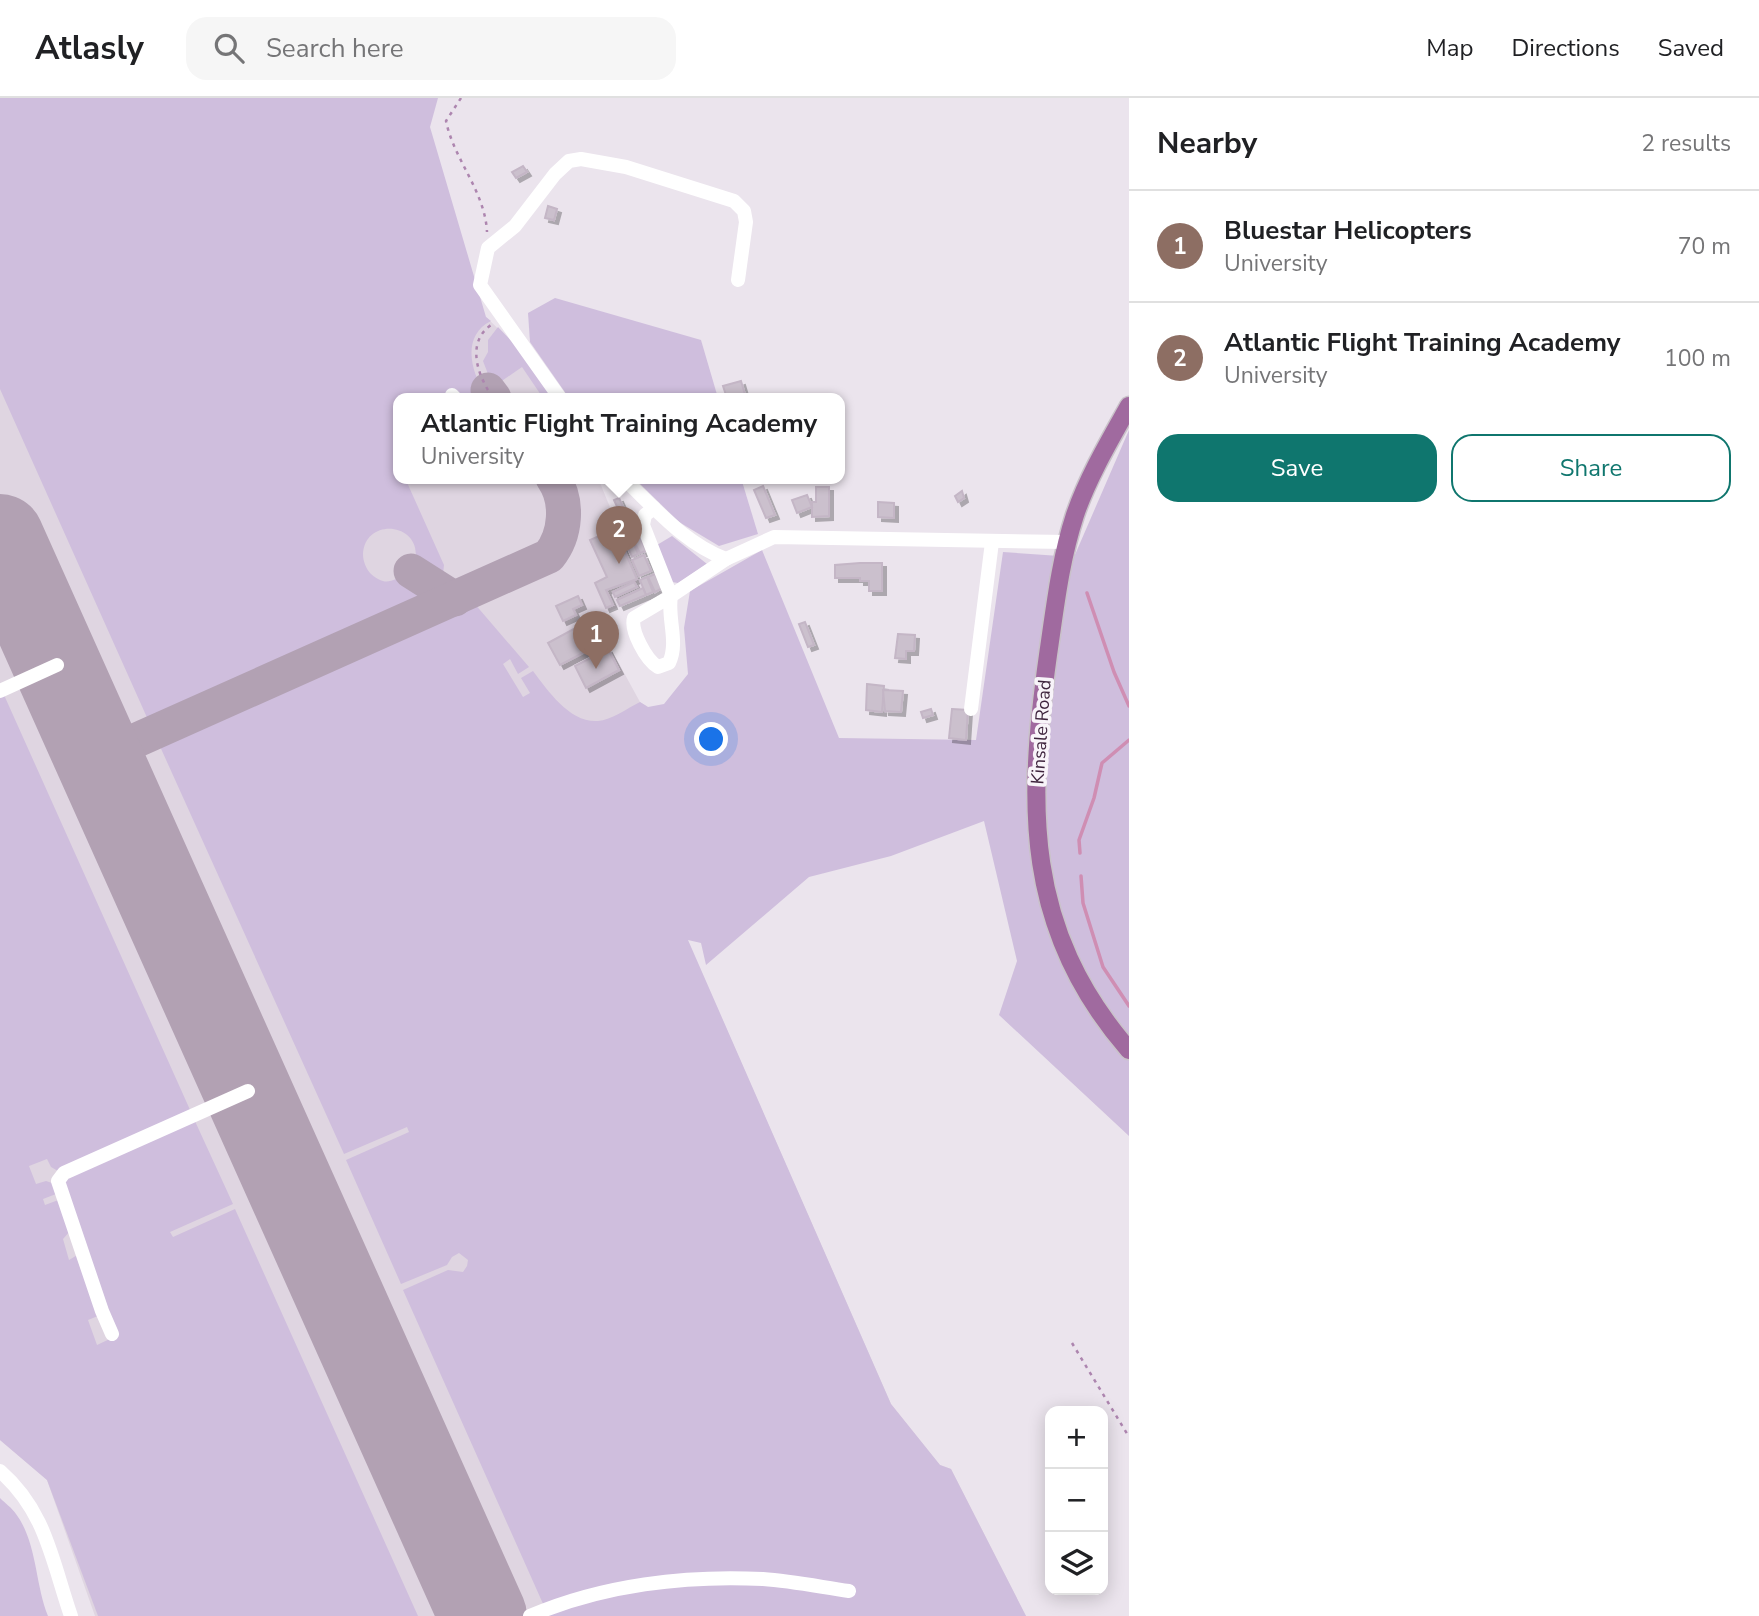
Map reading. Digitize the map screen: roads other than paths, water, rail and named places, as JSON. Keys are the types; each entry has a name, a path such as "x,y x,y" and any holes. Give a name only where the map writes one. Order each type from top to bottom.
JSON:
{"main road":[{"name":"Kinsale Road","path":"1129,405 1076,513 1067,542 1057,586 1043,688 1036,808 1039,856 1045,892 1066,953 1099,1013 1129,1050"}],"street":[{"path":"557,393 480,285 488,248 515,226 555,174 569,161 581,159 626,167 734,201 744,211 746,222 738,279"},
{"path":"630,484 676,529 702,548 726,559"},
{"path":"654,508 645,515 643,525 671,596 669,607 674,648 669,663 658,667 652,663 633,628 634,618 671,596 726,559 774,537 1067,542"},
{"path":"971,709 992,542"},
{"path":"0,691 57,665"},
{"path":"112,1334 58,1181 64,1173 248,1091"},
{"path":"0,1471 25,1497 35,1513 56,1564 71,1616"},
{"path":"530,1616 600,1594 699,1579 764,1579 849,1591"}],"waterway":[{"path":"1087,593 1114,672 1129,706"},
{"path":"1080,853 1079,840 1094,798 1102,763 1129,740"},
{"path":"1081,876 1083,903 1103,967 1129,1006"}],"place":[{"name":"Atlantic Flight Training Academy","path":"619,564"},
{"name":"Bluestar Helicopters","path":"596,669"}]}
